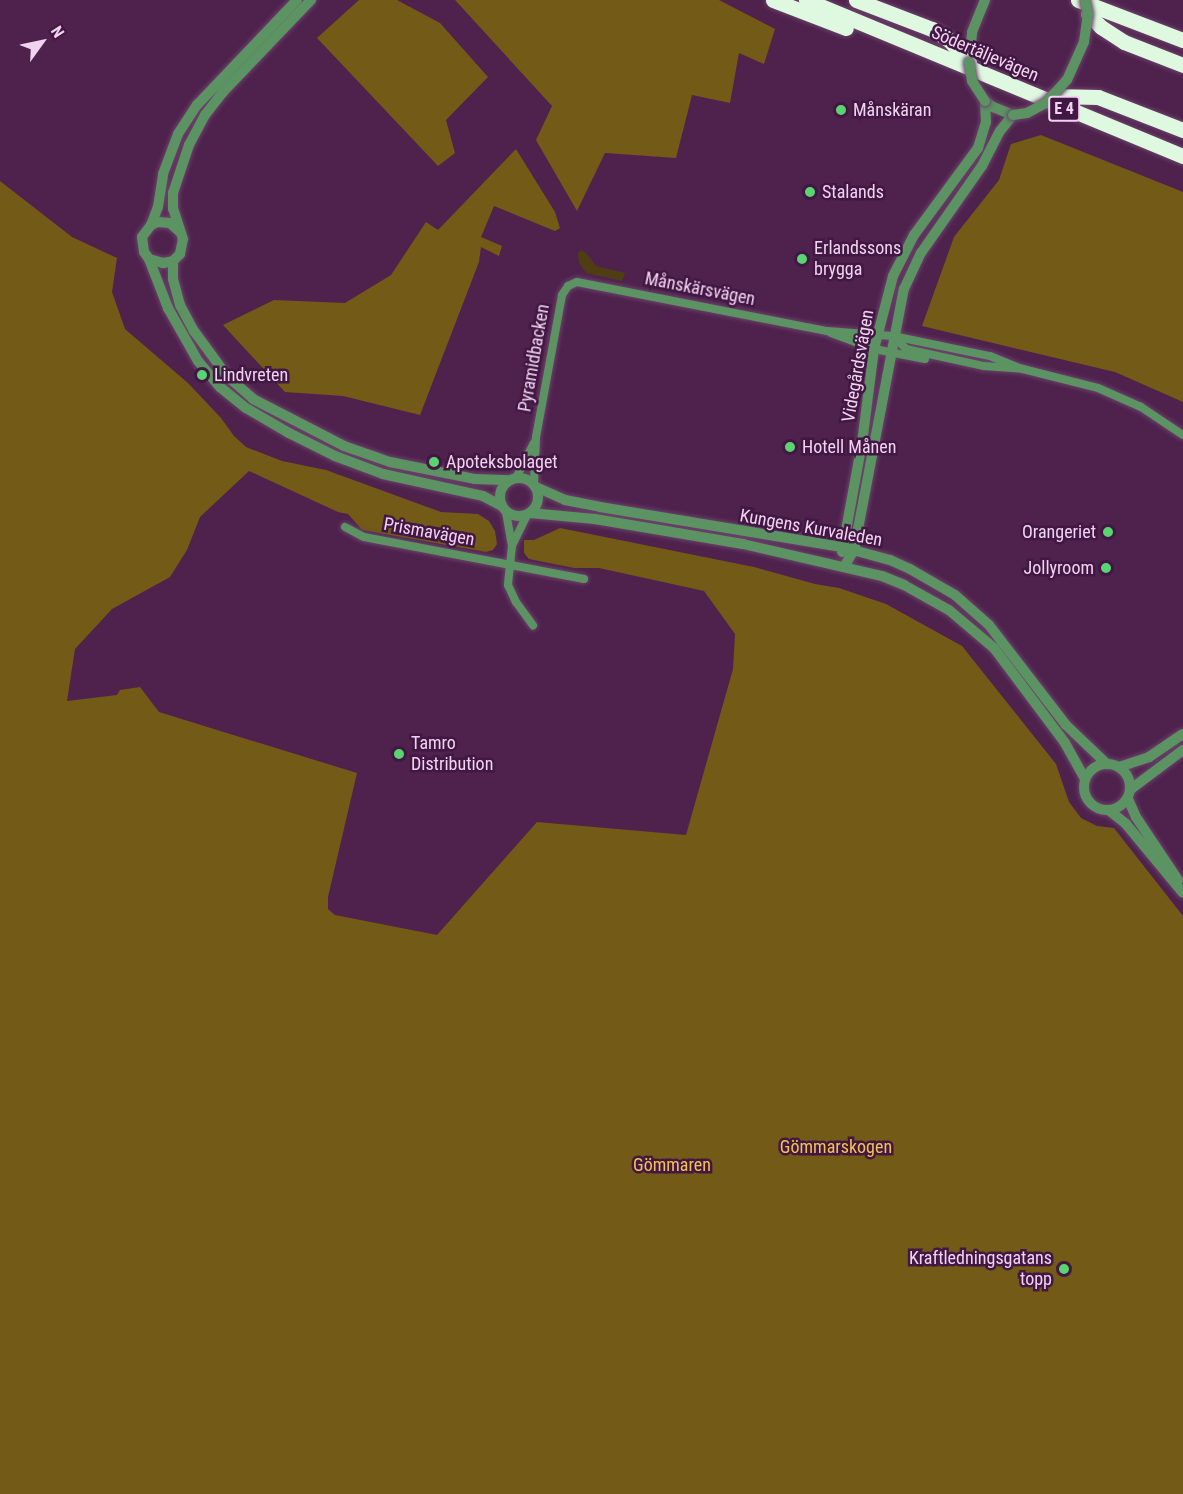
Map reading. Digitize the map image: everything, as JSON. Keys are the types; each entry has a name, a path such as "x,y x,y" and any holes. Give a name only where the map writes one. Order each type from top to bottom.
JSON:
{"highway":[{"path":"773,0 892,45 946,59"},
{"name":"Södertäljevägen","path":"806,0 1183,156"},
{"path":"1078,0 1183,40"},
{"path":"861,2 932,29 949,40 969,62"},
{"path":"1087,7 1101,27 1124,42 1183,65"},
{"path":"1054,96 1098,97 1183,130"}],"street":[{"path":"297,0 197,105 184,124 171,152 151,225 146,230 142,245 150,259 168,308 198,361 220,387 246,408 289,433 335,456 383,474 483,496 517,516 528,514"},
{"path":"311,0 222,93 205,116 189,145 172,193 173,209 183,246 173,261 173,279 180,306 194,331 227,376 253,399 344,446 390,462 475,479 513,479 535,485 538,501 528,514 512,546 508,585 516,602 532,625"},
{"path":"986,0 972,32 969,62 972,81 985,105 1011,117 1038,108 1054,96 1067,80 1080,56 1087,7"},
{"name":"Videgårdsvägen","path":"844,567 842,547 862,443 874,349 893,276 928,215 978,148 986,122 985,105"},
{"name":"Videgårdsvägen","path":"844,567 854,550 893,336 904,289 921,253 982,166 1011,117"},
{"path":"151,225 171,223 180,232"},
{"path":"150,259 163,263 173,261"},
{"name":"Månskärsvägen","path":"568,286 582,282 827,331 893,336 990,356 1023,369 1075,381 1119,397 1162,419 1183,435"},
{"name":"Pyramidbacken","path":"535,485 536,437 562,296 568,286"},
{"name":"Månskärsvägen","path":"827,331 874,349 982,370 1023,369"},
{"name":"Pyramidbacken","path":"513,479 536,437"},
{"path":"512,546 501,490 513,479"},
{"name":"Kungens Kurvaleden","path":"535,485 565,500 842,547 890,560 916,572 967,604 1002,639 1066,725 1107,764"},
{"name":"Kungens Kurvaleden","path":"528,514 578,517 768,549 882,576 920,593 936,601 981,635 1006,663 1065,743 1085,779"},
{"name":"Prismavägen","path":"345,528 364,537 584,579"},
{"path":"1183,734 1149,757 1119,766 1107,764 1094,768 1085,779 1085,795 1089,802 1095,807 1110,811 1126,824 1183,891"},
{"path":"1110,811 1117,809 1129,794 1183,750"},
{"path":"1119,766 1128,776 1129,794 1136,817 1183,891"}],"shaded area":[{"path":"581,250 596,266 625,273 622,281 586,273 579,263 578,253"}],"green space":[{"path":"359,0 397,0 440,23 488,77 446,120 455,153 438,166 317,38"},
{"path":"455,0 719,0 775,29 764,64 739,53 730,103 692,95 676,158 605,153 577,211 536,140 552,106"},
{"path":"1041,135 1183,192 1183,402 1115,372 922,326 954,237 999,180 1011,144"},
{"path":"516,149 555,212 560,228 555,231 494,206 481,237 502,246 499,256 481,247 479,262 420,415 343,396 285,392 223,325 274,300 345,303 391,275 426,222 438,230"},
{"name":"Gömmarskogen","path":"0,181 72,237 117,258 112,292 125,329 188,383 246,447 282,461 326,470 441,512 478,514 489,521 495,531 497,544 493,550 486,552 362,530 348,514 338,512 249,471 200,517 187,550 170,577 112,609 75,649 67,701 117,695 120,690 140,687 159,712 357,773 328,897 328,909 335,915 437,935 537,822 686,835 733,669 735,634 704,591 599,568 574,568 529,559 524,553 524,540 534,540 560,528 754,567 815,584 839,588 886,604 962,646 1056,764 1069,802 1081,818 1097,826 1114,828 1183,916 1183,1494 0,1494"}],"place":[{"name":"Månskäran","path":"841,110"},
{"name":"Stalands","path":"810,192"},
{"name":"Erlandssons brygga","path":"802,259"},
{"name":"Lindvreten","path":"202,375"},
{"name":"Hotell Månen","path":"790,447"},
{"name":"Apoteksbolaget","path":"434,462"},
{"name":"Orangeriet","path":"1108,532"},
{"name":"Jollyroom","path":"1106,568"},
{"name":"Tamro Distribution","path":"399,754"},
{"name":"Kraftledningsgatans topp","path":"1064,1269"}],"park label":[{"name":"Gömmaren","path":"672,1165"}]}
